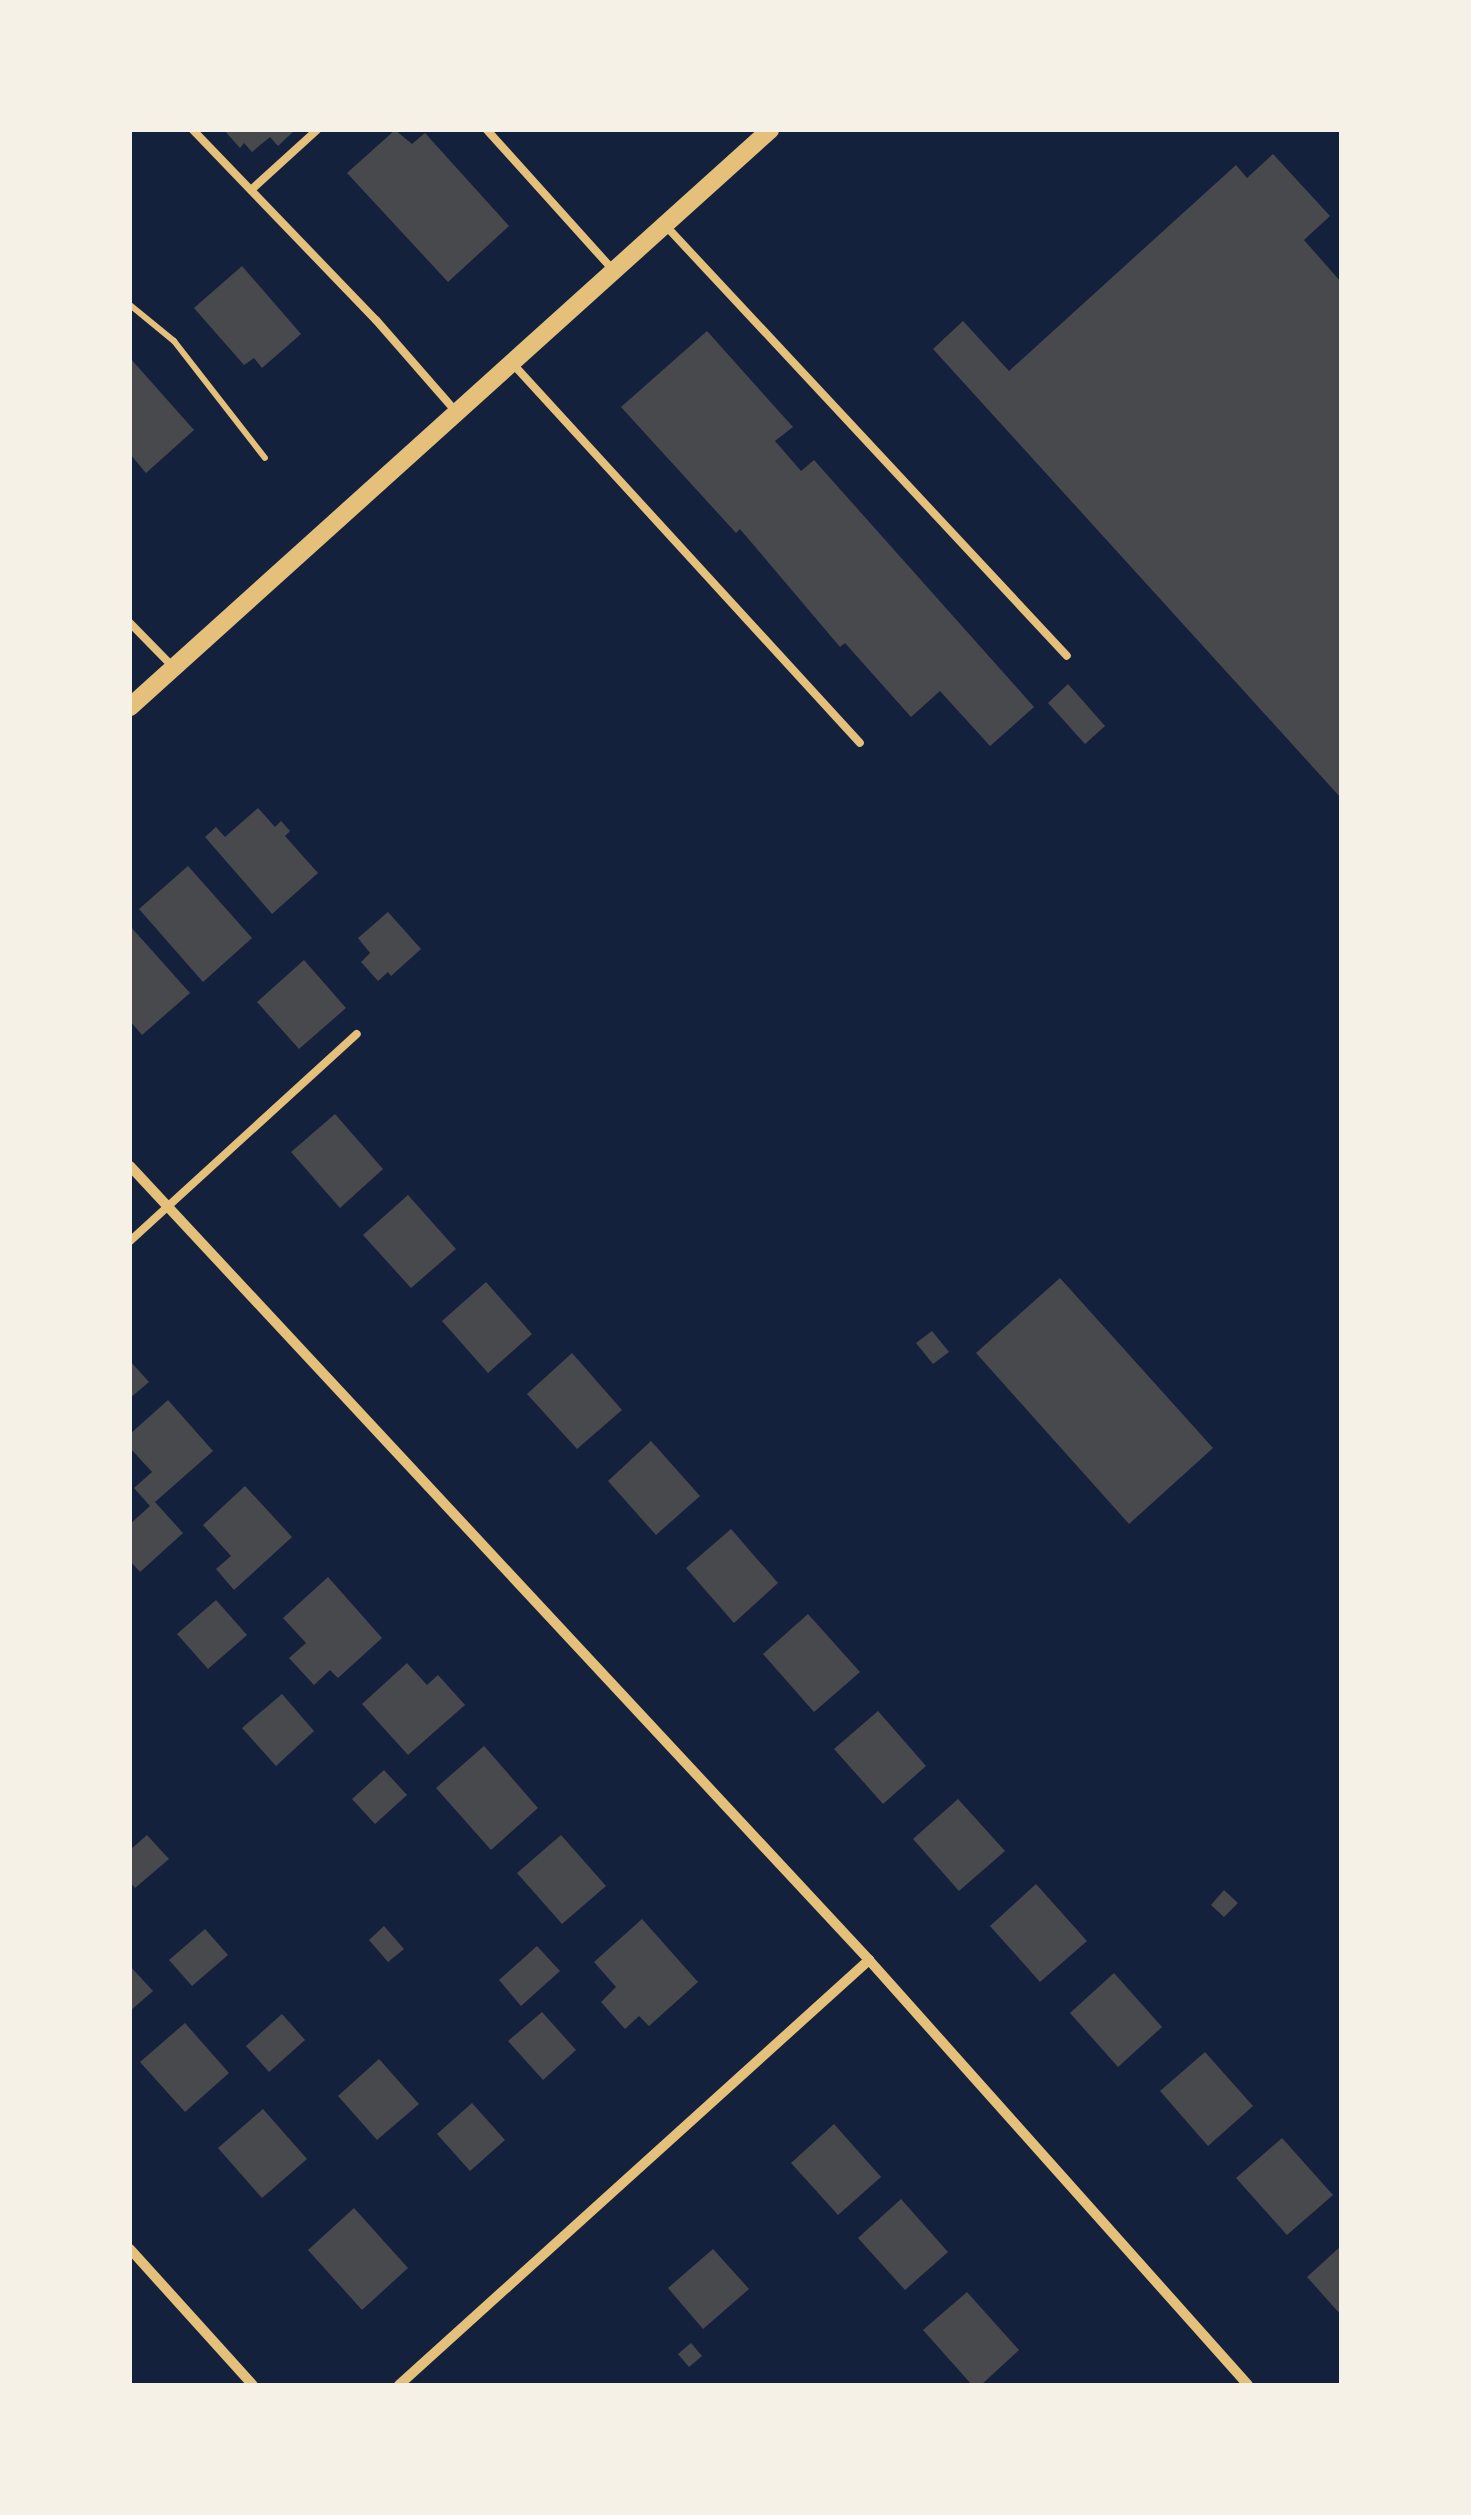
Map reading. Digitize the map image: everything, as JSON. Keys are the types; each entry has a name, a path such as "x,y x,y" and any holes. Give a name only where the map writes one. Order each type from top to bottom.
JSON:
{"street":[{"path":"130,708 770,130"},
{"path":"130,1166 868,1960 1248,2385"},
{"path":"399,2385 868,1960"},
{"path":"130,2249 253,2385"}],"lane":[{"path":"194,130 376,320 457,413"},
{"path":"251,190 317,130"},
{"path":"487,130 614,271"},
{"path":"665,225 1067,656"},
{"path":"512,363 860,743"},
{"path":"130,623 174,668"},
{"path":"130,1241 356,1034"}],"path":[{"path":"130,306 174,341 265,458"}],"building":[{"path":"224,130 295,130 278,146 270,137 252,152 244,143 240,148"},
{"path":"395,130 412,144 425,133 509,226 448,282 347,173"},
{"path":"1273,154 1330,216 1304,240 1341,282 1341,798 933,349 963,321 1009,371 1236,165 1247,178"},
{"path":"242,266 301,334 262,368 254,358 244,365 194,308"},
{"path":"707,331 793,427 775,441 801,471 814,460 1034,707 990,746 940,691 911,717 845,643 840,647 740,529 736,533 621,407"},
{"path":"130,358 194,430 146,473 130,454"},
{"path":"1068,684 1105,726 1085,744 1048,703"},
{"path":"258,808 275,827 281,821 290,831 285,836 318,873 272,914 205,837 216,827 225,837"},
{"path":"188,866 252,938 203,982 139,909"},
{"path":"388,912 421,949 391,976 388,972 378,981 361,962 370,953 358,938"},
{"path":"130,926 190,993 142,1035 130,1021"},
{"path":"304,960 346,1008 299,1049 257,1002"},
{"path":"335,1114 383,1169 340,1208 291,1152"},
{"path":"408,1195 456,1249 411,1288 363,1235"},
{"path":"1060,1278 1213,1448 1129,1524 976,1353"},
{"path":"486,1282 532,1334 488,1373 442,1321"},
{"path":"932,1331 949,1352 933,1364 916,1343"},
{"path":"572,1353 622,1410 577,1449 527,1394"},
{"path":"130,1361 149,1382 130,1398"},
{"path":"168,1400 213,1451 155,1502 183,1533 140,1572 130,1561 130,1524 150,1506 134,1488 152,1472 130,1448 130,1434"},
{"path":"651,1441 700,1496 656,1535 608,1481"},
{"path":"245,1486 292,1537 234,1590 216,1569 231,1556 203,1525"},
{"path":"731,1529 778,1583 734,1623 686,1568"},
{"path":"328,1577 382,1638 338,1678 330,1670 314,1685 289,1658 306,1643 283,1618"},
{"path":"216,1600 247,1635 208,1669 177,1634"},
{"path":"808,1614 860,1672 814,1712 763,1654"},
{"path":"407,1663 427,1685 438,1675 465,1705 408,1755 362,1704"},
{"path":"282,1694 314,1731 276,1766 242,1728"},
{"path":"878,1711 926,1766 883,1804 834,1749"},
{"path":"484,1746 538,1808 491,1850 436,1788"},
{"path":"384,1770 407,1795 375,1824 352,1799"},
{"path":"958,1799 1005,1851 959,1891 913,1839"},
{"path":"147,1835 169,1859 135,1888 130,1882 130,1850"},
{"path":"561,1835 606,1886 562,1924 517,1873"},
{"path":"1036,1884 1087,1941 1040,1982 990,1926"},
{"path":"1224,1890 1238,1903 1224,1917 1211,1905"},
{"path":"642,1919 698,1982 649,2026 639,2016 625,2029 601,2002 616,1987 594,1962"},
{"path":"384,1926 404,1949 388,1962 369,1940"},
{"path":"205,1929 228,1955 192,1986 169,1960"},
{"path":"537,1946 560,1971 521,2006 499,1980"},
{"path":"130,1966 153,1991 130,2011"},
{"path":"1114,1973 1162,2027 1118,2067 1070,2013"},
{"path":"542,2012 576,2050 543,2080 508,2041"},
{"path":"282,2014 305,2040 269,2072 246,2046"},
{"path":"185,2023 229,2073 185,2112 140,2062"},
{"path":"1205,2052 1253,2106 1208,2146 1160,2091"},
{"path":"379,2059 419,2104 377,2140 338,2096"},
{"path":"472,2103 505,2140 470,2171 437,2134"},
{"path":"263,2109 307,2159 262,2198 218,2148"},
{"path":"834,2124 881,2177 838,2215 791,2163"},
{"path":"1282,2138 1333,2195 1287,2235 1236,2178"},
{"path":"901,2199 948,2252 905,2290 858,2238"},
{"path":"354,2208 408,2268 362,2310 308,2250"},
{"path":"1341,2246 1341,2315 1307,2277"},
{"path":"713,2249 749,2289 703,2329 668,2288"},
{"path":"967,2292 1019,2350 981,2385 972,2385 923,2330"},
{"path":"691,2343 702,2356 689,2367 678,2354"}]}
